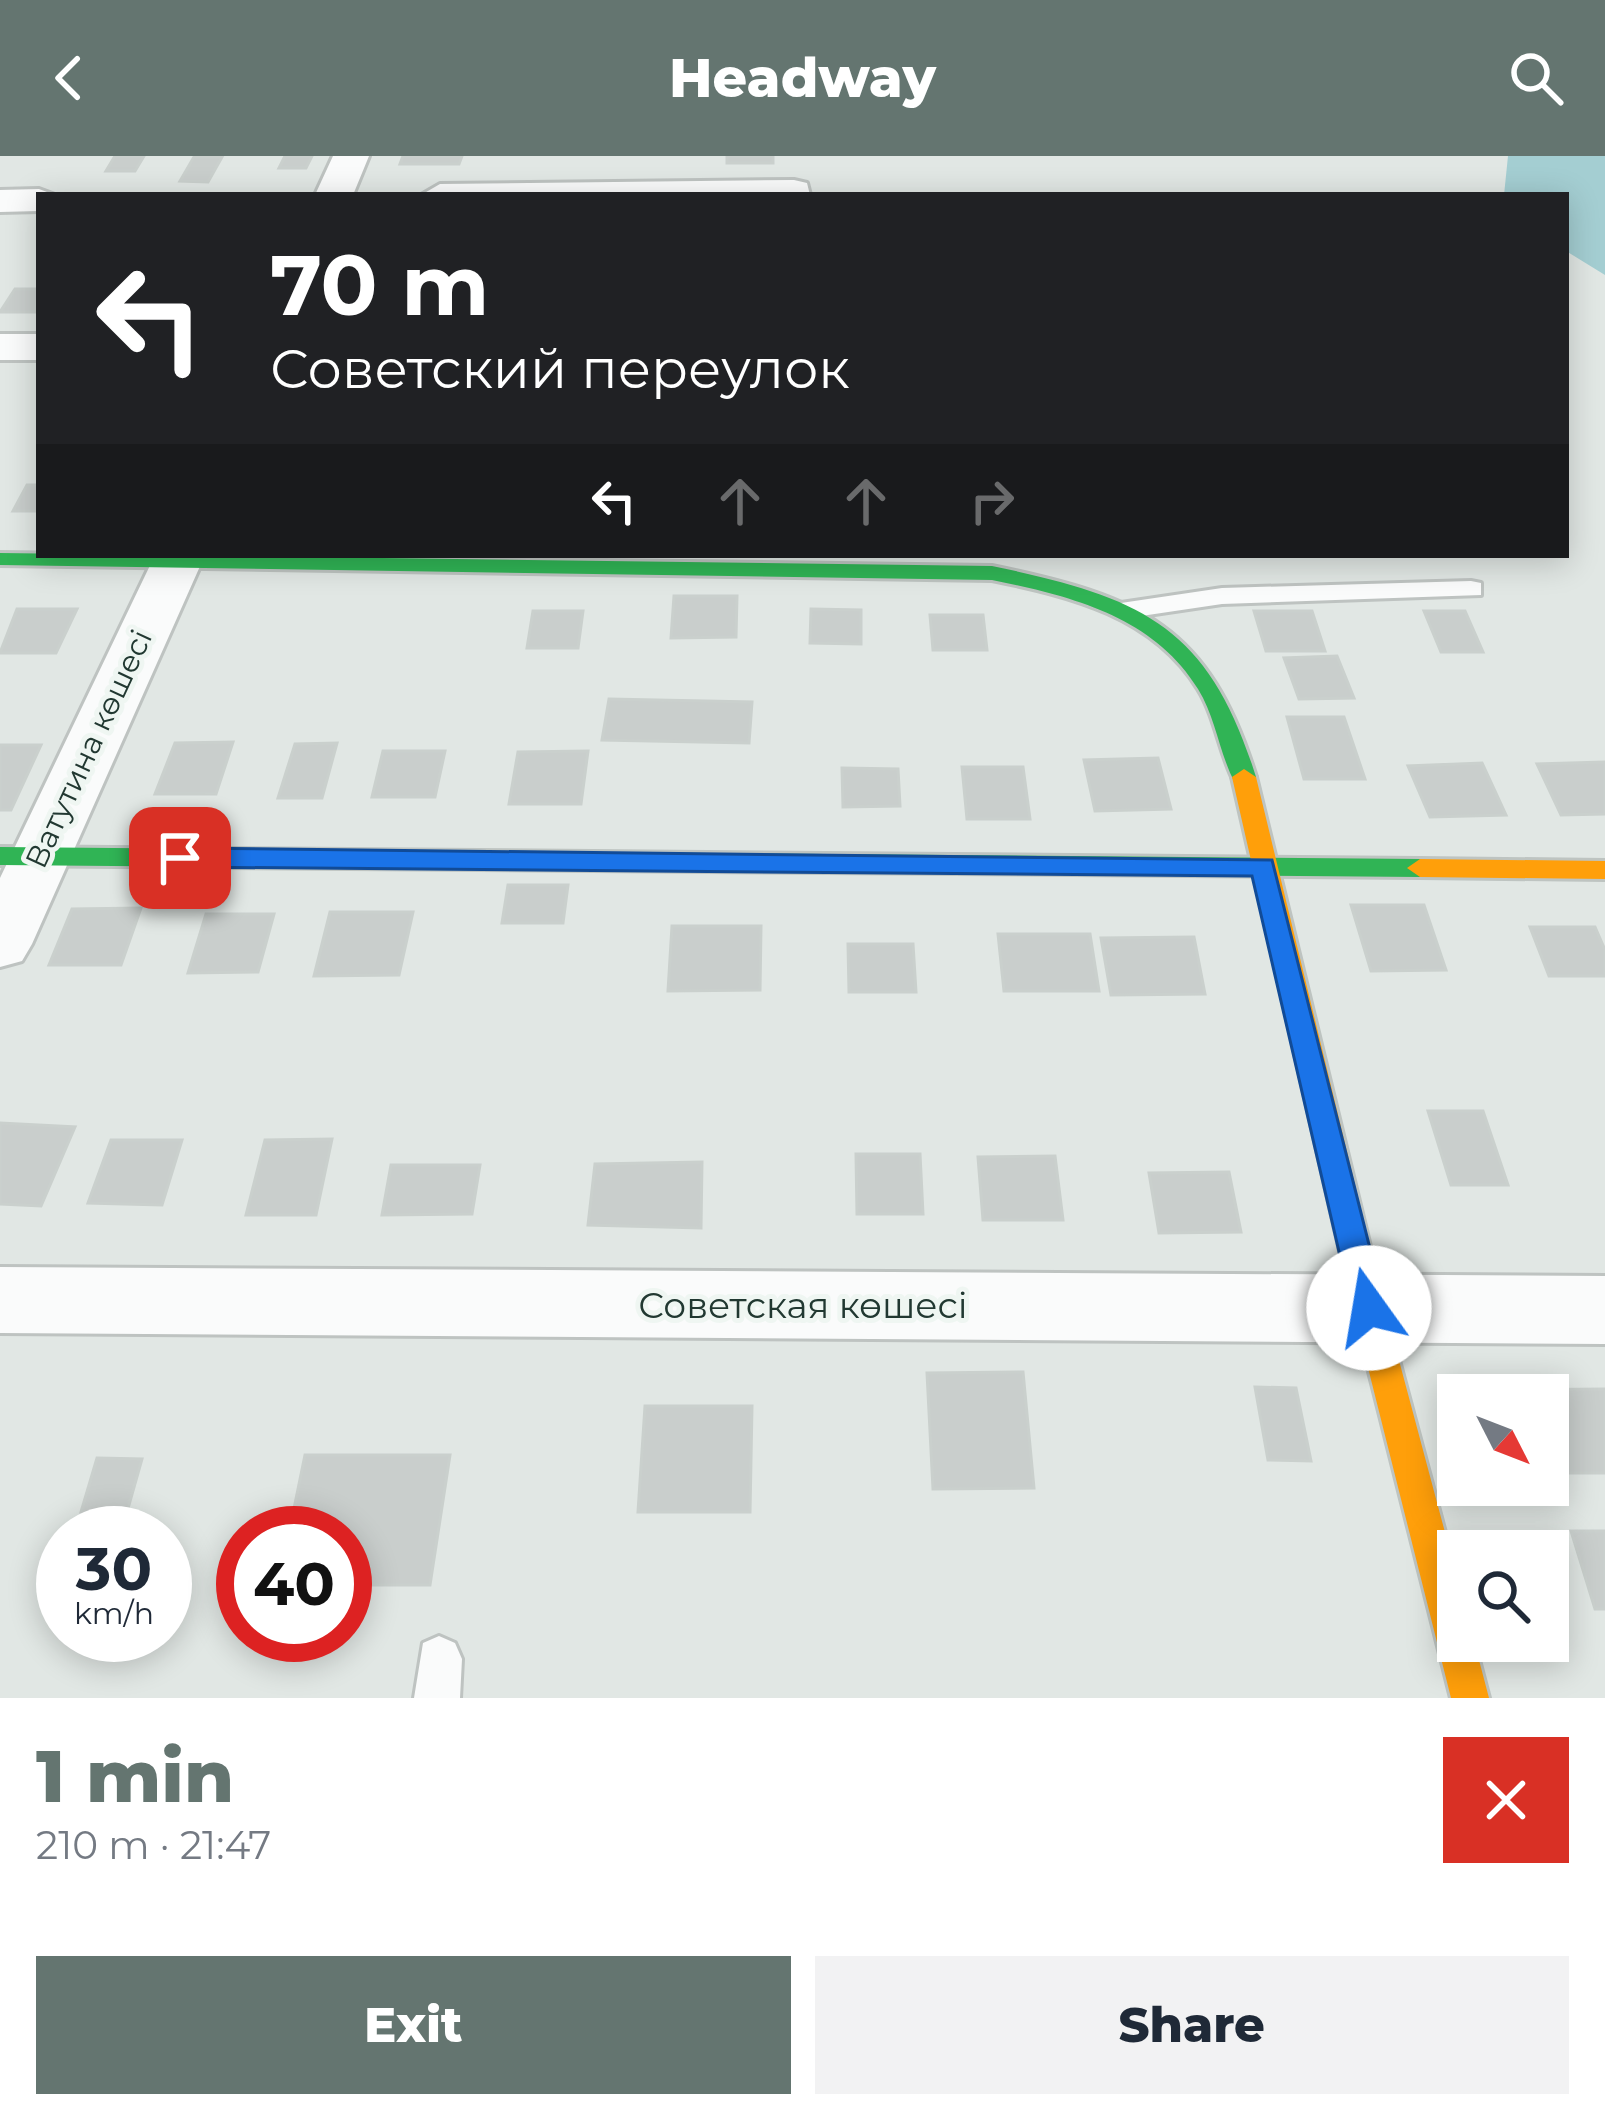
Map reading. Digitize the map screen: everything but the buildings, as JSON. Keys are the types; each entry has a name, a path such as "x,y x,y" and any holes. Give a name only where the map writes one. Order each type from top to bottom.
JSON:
{"street":[{"path":"335,192 351,156"},
{"path":"706,192 794,191"},
{"path":"0,201 36,200"},
{"path":"0,347 36,347"},
{"name":"Ватутина көшесі","path":"0,944 20,856 178,558"},
{"path":"0,559 857,563 992,573 1062,589 1121,611 1185,648 1213,682 1231,723 1369,1308 1470,1698"},
{"path":"20,856 1605,870"},
{"name":"Советская көшесі","path":"0,1300 1605,1310"}],"lane":[{"path":"1121,611 1222,596 1471,589"}],"water":[{"path":"1508,156 1605,156 1605,275 1569,253 1569,192 1504,192"}],"traffic: fast":[{"path":"0,559 992,573 1084,595 1157,630 1210,688 1244,777"},
{"path":"0,856 1420,868"}],"traffic: slow":[{"path":"1244,777 1369,1308 1470,1698"},
{"path":"1420,868 1605,870"}],"route":[{"path":"180,858 1263,867 1369,1308"}]}
